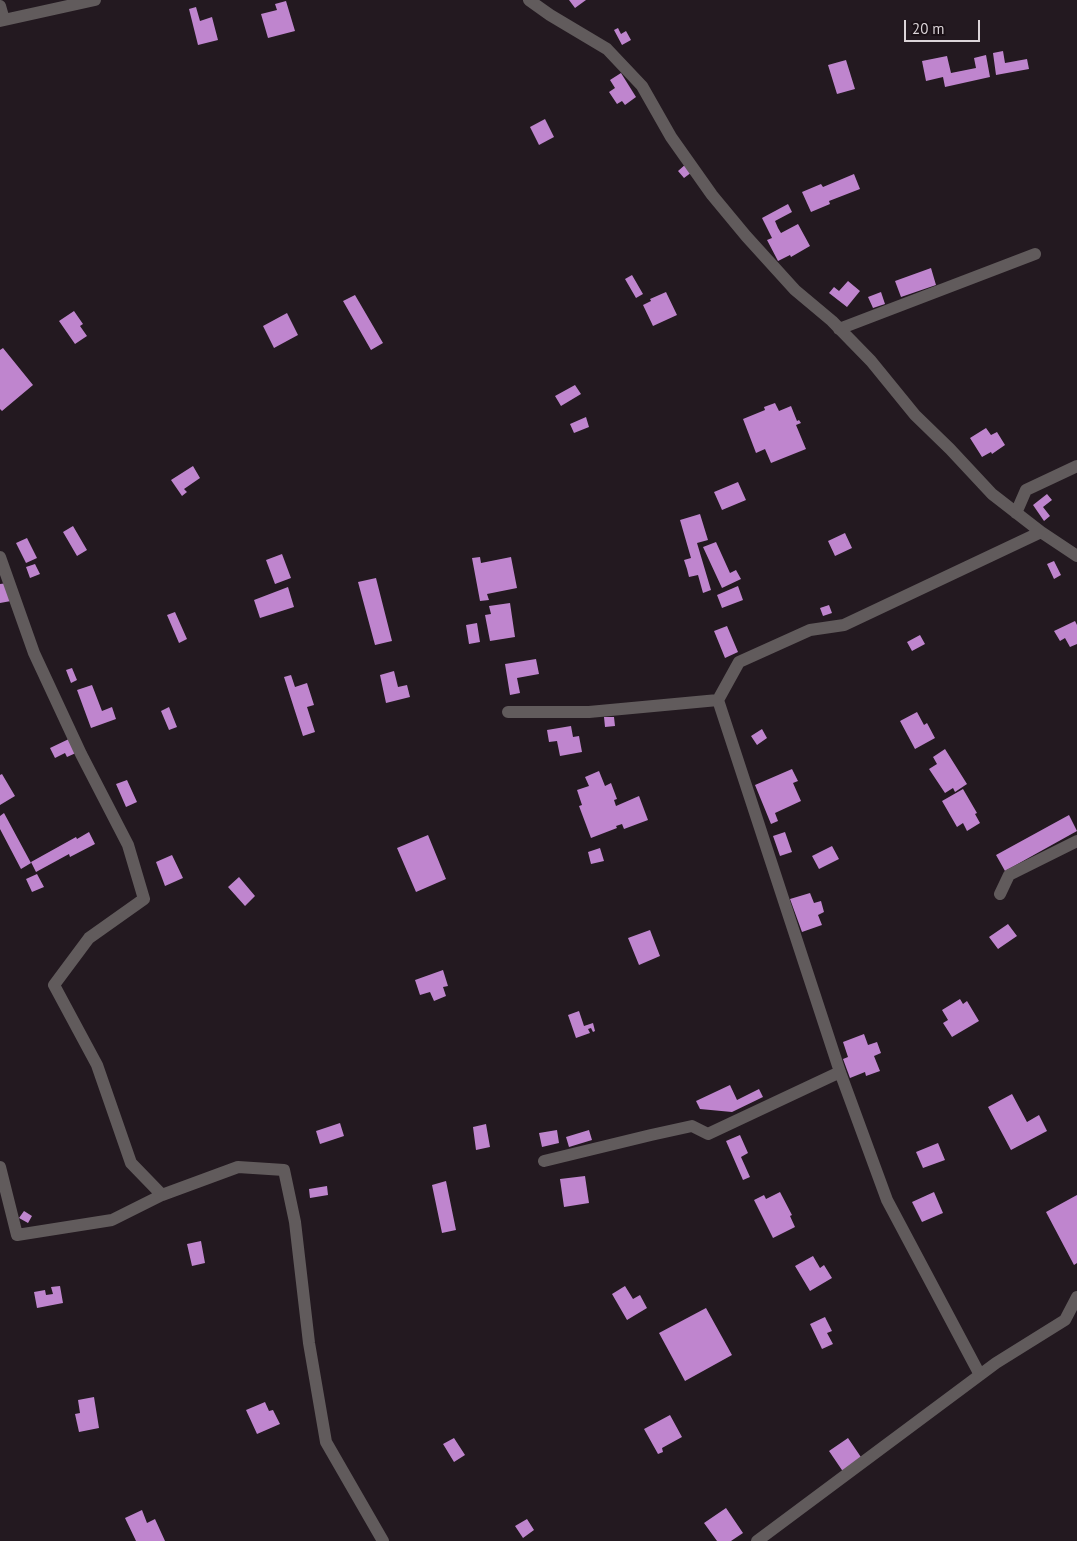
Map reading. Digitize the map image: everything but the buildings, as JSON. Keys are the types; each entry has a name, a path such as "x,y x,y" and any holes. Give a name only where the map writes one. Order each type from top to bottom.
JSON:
{"street":[{"path":"0,6 2,20 95,0"},
{"path":"529,0 550,15 607,49 642,86 671,137 712,194 746,236 795,290 839,329 871,361 915,415 992,494 1041,532 1077,556"},
{"path":"839,329 1035,254"},
{"path":"1016,513 1026,490 1077,466"},
{"path":"980,1374 887,1200 840,1072 718,700 739,662 810,630 844,625 1041,532"},
{"path":"0,557 34,653 81,754 128,845 144,899 90,938 54,985 98,1065 130,1163 162,1195"},
{"path":"508,712 589,712 718,700"},
{"path":"1000,894 1009,875 1077,841"},
{"path":"544,1160 650,1134 692,1126 708,1134 840,1072"},
{"path":"0,1167 17,1236 112,1220 162,1195 238,1167 284,1170 295,1222 309,1343 326,1442 383,1541"},
{"path":"757,1541 980,1374 1065,1320 1077,1297"}]}
